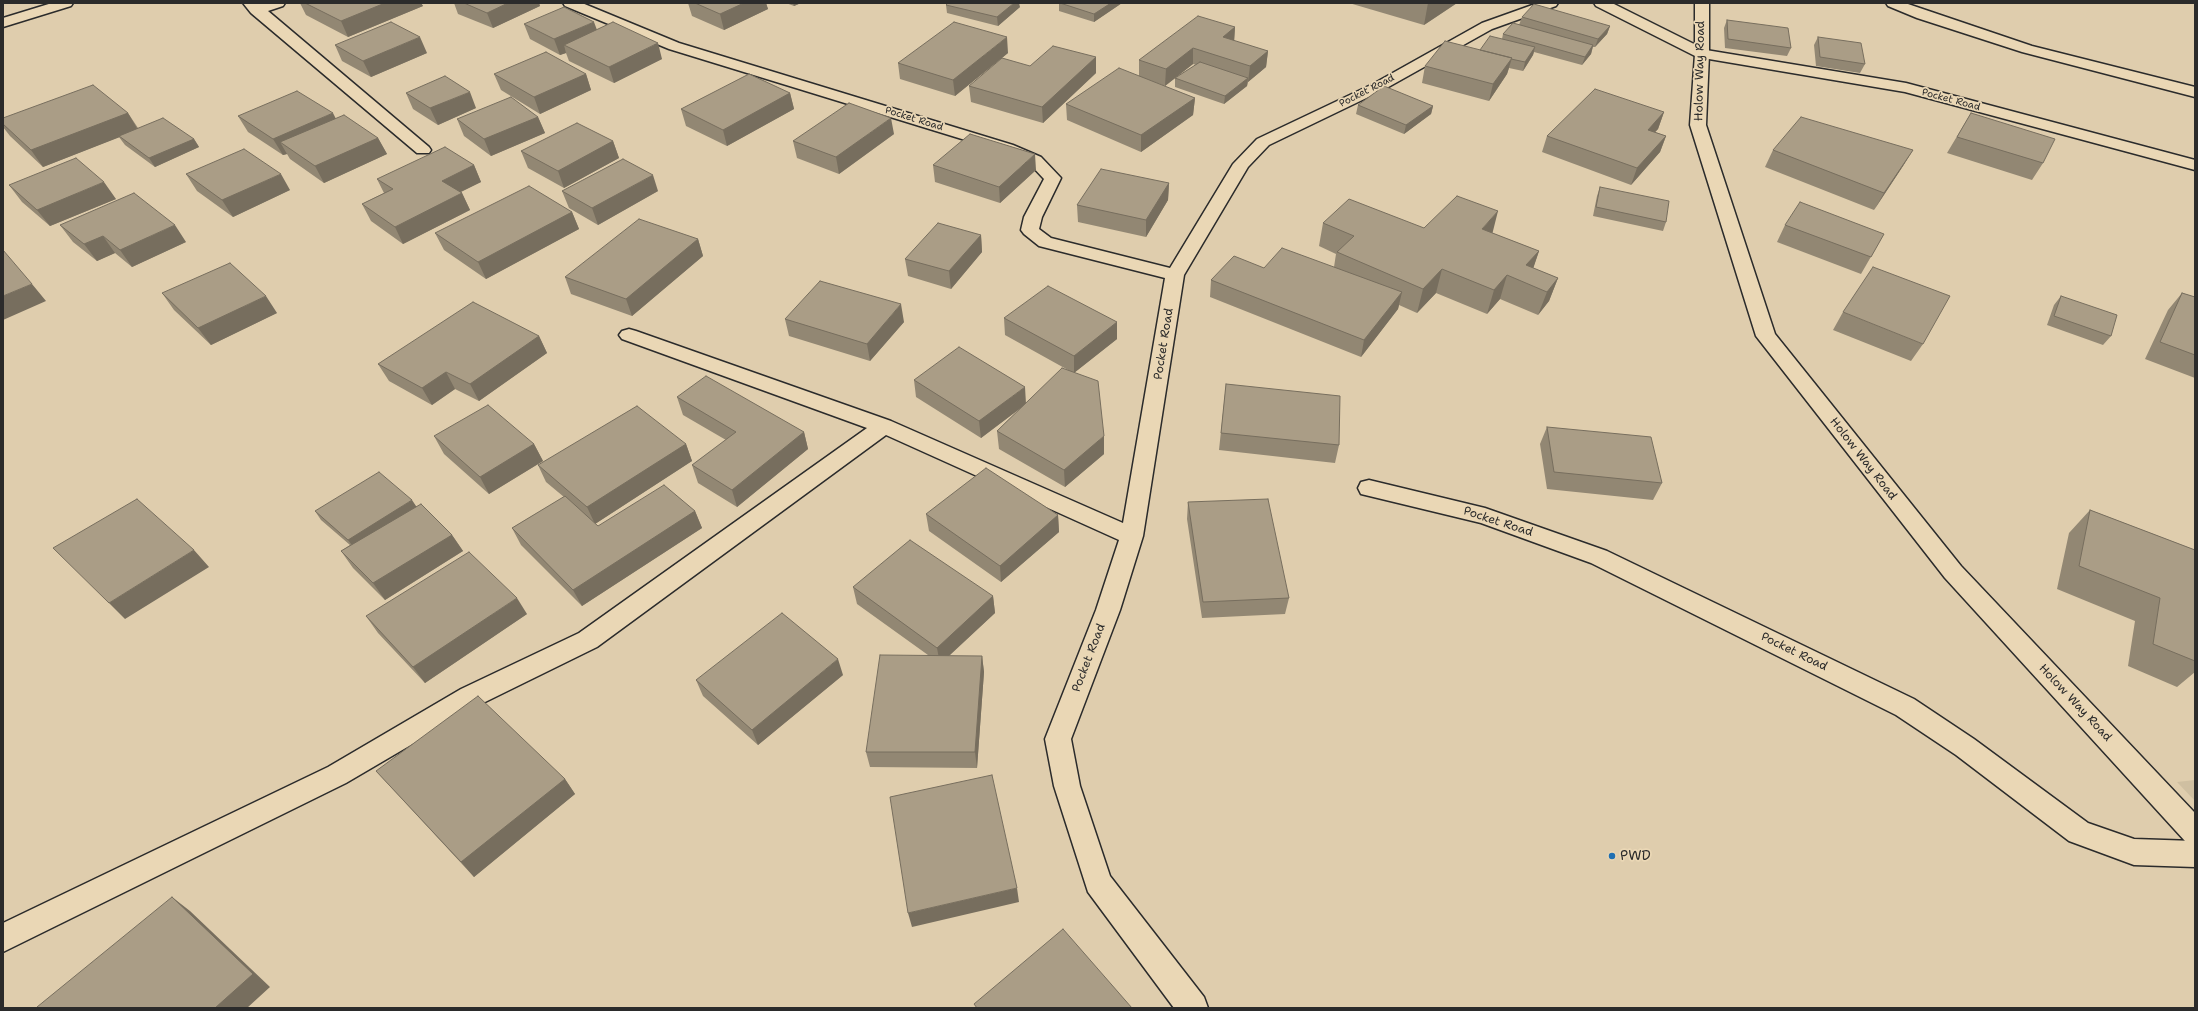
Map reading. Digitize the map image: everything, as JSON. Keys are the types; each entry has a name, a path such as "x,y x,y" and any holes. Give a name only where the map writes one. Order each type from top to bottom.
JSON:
{"street":[{"path":"3,23 66,3"},
{"path":"253,6 278,3"},
{"name":"Pocket Road","path":"570,3 674,46 1007,148 1035,160 1053,178 1033,217 1030,230 1045,242 1175,275"},
{"name":"Pocket Road","path":"1193,1008 1098,883 1067,786 1058,739 1108,610 1132,536 1175,275 1241,164 1263,142 1378,87 1487,26 1551,3"},
{"name":"Pocket Road","path":"1601,3 1702,54 1906,88 2195,166"},
{"name":"Holow Way Road","path":"1702,3 1702,54 1698,125 1766,336 1953,572 2195,832"},
{"path":"1893,3 1922,15 2027,49 2195,92"},
{"path":"253,6 423,150"},
{"path":"629,335 884,426 1132,536"},
{"path":"3,938 337,775 470,697 588,640 884,426"},
{"name":"Pocket Road","path":"1369,488 1485,516 1599,557 1905,707 1966,747 2079,832 2134,852 2195,854"}],"shaded area":[{"path":"2195,780 2195,801 2177,782"}],"building":[{"path":"305,3 385,3 341,21"},
{"path":"464,3 508,3 487,13"},
{"path":"695,3 744,3 720,14"},
{"path":"948,3 1014,3 997,17 946,5"},
{"path":"1060,3 1111,3 1094,14"},
{"path":"1534,4 1610,26 1598,39 1522,17"},
{"path":"564,7 594,22 554,39 524,24"},
{"path":"1198,16 1235,27 1223,37 1268,51 1250,66 1193,48 1166,69 1139,60"},
{"path":"1727,20 1788,28 1791,48 1728,39"},
{"path":"391,22 420,37 363,61 335,45"},
{"path":"613,22 658,43 609,67 564,45"},
{"path":"954,22 1007,37 953,80 898,63"},
{"path":"1513,23 1593,45 1585,57 1503,34"},
{"path":"1490,36 1535,47 1525,62 1511,59 1512,58 1480,50"},
{"path":"1818,37 1861,43 1865,64 1820,57"},
{"path":"1445,41 1512,58 1493,84 1425,66"},
{"path":"1053,46 1096,57 1042,107 969,86 1002,58 1030,66"},
{"path":"546,52 586,74 534,97 494,74"},
{"path":"1200,62 1248,78 1225,96 1175,78"},
{"path":"1119,68 1195,98 1141,135 1066,104"},
{"path":"749,74 790,93 723,130 681,109"},
{"path":"445,76 470,92 430,108 406,93"},
{"path":"93,85 128,113 31,150 3,124 3,118"},
{"path":"1384,86 1433,106 1406,125 1358,105"},
{"path":"1595,89 1664,112 1648,130 1666,136 1637,168 1547,136"},
{"path":"297,91 333,113 273,139 238,116"},
{"path":"511,97 538,117 484,139 457,119"},
{"path":"849,103 891,118 836,157 793,141"},
{"path":"1971,113 2055,139 2043,163 1957,137"},
{"path":"344,115 378,138 315,166 280,142"},
{"path":"1801,117 1913,150 1884,193 1773,150"},
{"path":"163,118 194,139 149,158 119,136"},
{"path":"577,123 613,141 558,171 521,151"},
{"path":"970,134 1035,154 999,187 933,165"},
{"path":"445,147 474,165 442,181 462,193 395,227 362,204 393,189 377,179"},
{"path":"244,149 281,174 222,200 186,174"},
{"path":"76,158 104,182 37,210 9,185"},
{"path":"623,159 653,175 592,208 562,191"},
{"path":"1101,169 1169,183 1146,220 1077,205"},
{"path":"529,186 572,212 478,262 435,233"},
{"path":"1600,187 1669,201 1666,222 1596,207"},
{"path":"134,193 175,225 120,250 103,236 84,244 60,225"},
{"path":"1457,196 1498,211 1482,229 1539,251 1526,265 1558,278 1547,292 1507,275 1494,290 1442,269 1423,289 1337,252 1354,236 1323,223 1349,199 1424,228"},
{"path":"1800,202 1884,234 1871,257 1785,225"},
{"path":"639,219 698,239 626,299 565,277"},
{"path":"938,223 981,235 949,271 905,259"},
{"path":"1282,248 1402,292 1364,340 1211,280 1234,256 1264,268"},
{"path":"3,250 32,284 3,296"},
{"path":"230,263 266,296 198,328 162,293"},
{"path":"1873,267 1950,296 1923,344 1843,312"},
{"path":"820,281 901,304 867,344 785,319"},
{"path":"1048,286 1117,322 1074,356 1004,318"},
{"path":"2182,293 2195,297 2195,355 2160,342"},
{"path":"2061,296 2117,315 2111,336 2054,316"},
{"path":"473,302 539,336 470,384 446,372 422,388 378,364"},
{"path":"959,347 1025,387 979,421 914,380"},
{"path":"1062,368 1098,381 1104,436 1064,470 997,431"},
{"path":"706,376 804,432 732,490 692,465 736,432 677,397"},
{"path":"1226,384 1340,396 1339,445 1221,433"},
{"path":"488,405 534,444 480,477 434,436"},
{"path":"637,406 686,444 587,507 538,465"},
{"path":"1547,427 1651,437 1662,483 1554,472"},
{"path":"986,468 1058,515 1000,566 926,514"},
{"path":"379,472 412,500 348,540 315,511"},
{"path":"664,485 695,511 573,590 512,528 565,496 598,526"},
{"path":"137,499 194,550 109,603 53,548"},
{"path":"1268,499 1289,598 1203,602 1188,502"},
{"path":"421,504 452,535 373,583 341,551"},
{"path":"2090,510 2195,550 2195,661 2153,644 2160,598 2079,566"},
{"path":"910,540 993,596 937,648 853,587"},
{"path":"469,552 517,598 413,667 366,616"},
{"path":"782,613 838,659 752,730 696,680"},
{"path":"880,655 982,656 975,752 866,752"},
{"path":"478,696 565,779 461,862 376,771"},
{"path":"992,775 1017,888 908,913 890,797"},
{"path":"172,897 253,974 215,1008 37,1007"},
{"path":"1063,929 1132,1008 977,1008 974,1004"}],"place":[{"name":"PWD","path":"1612,856"}]}
